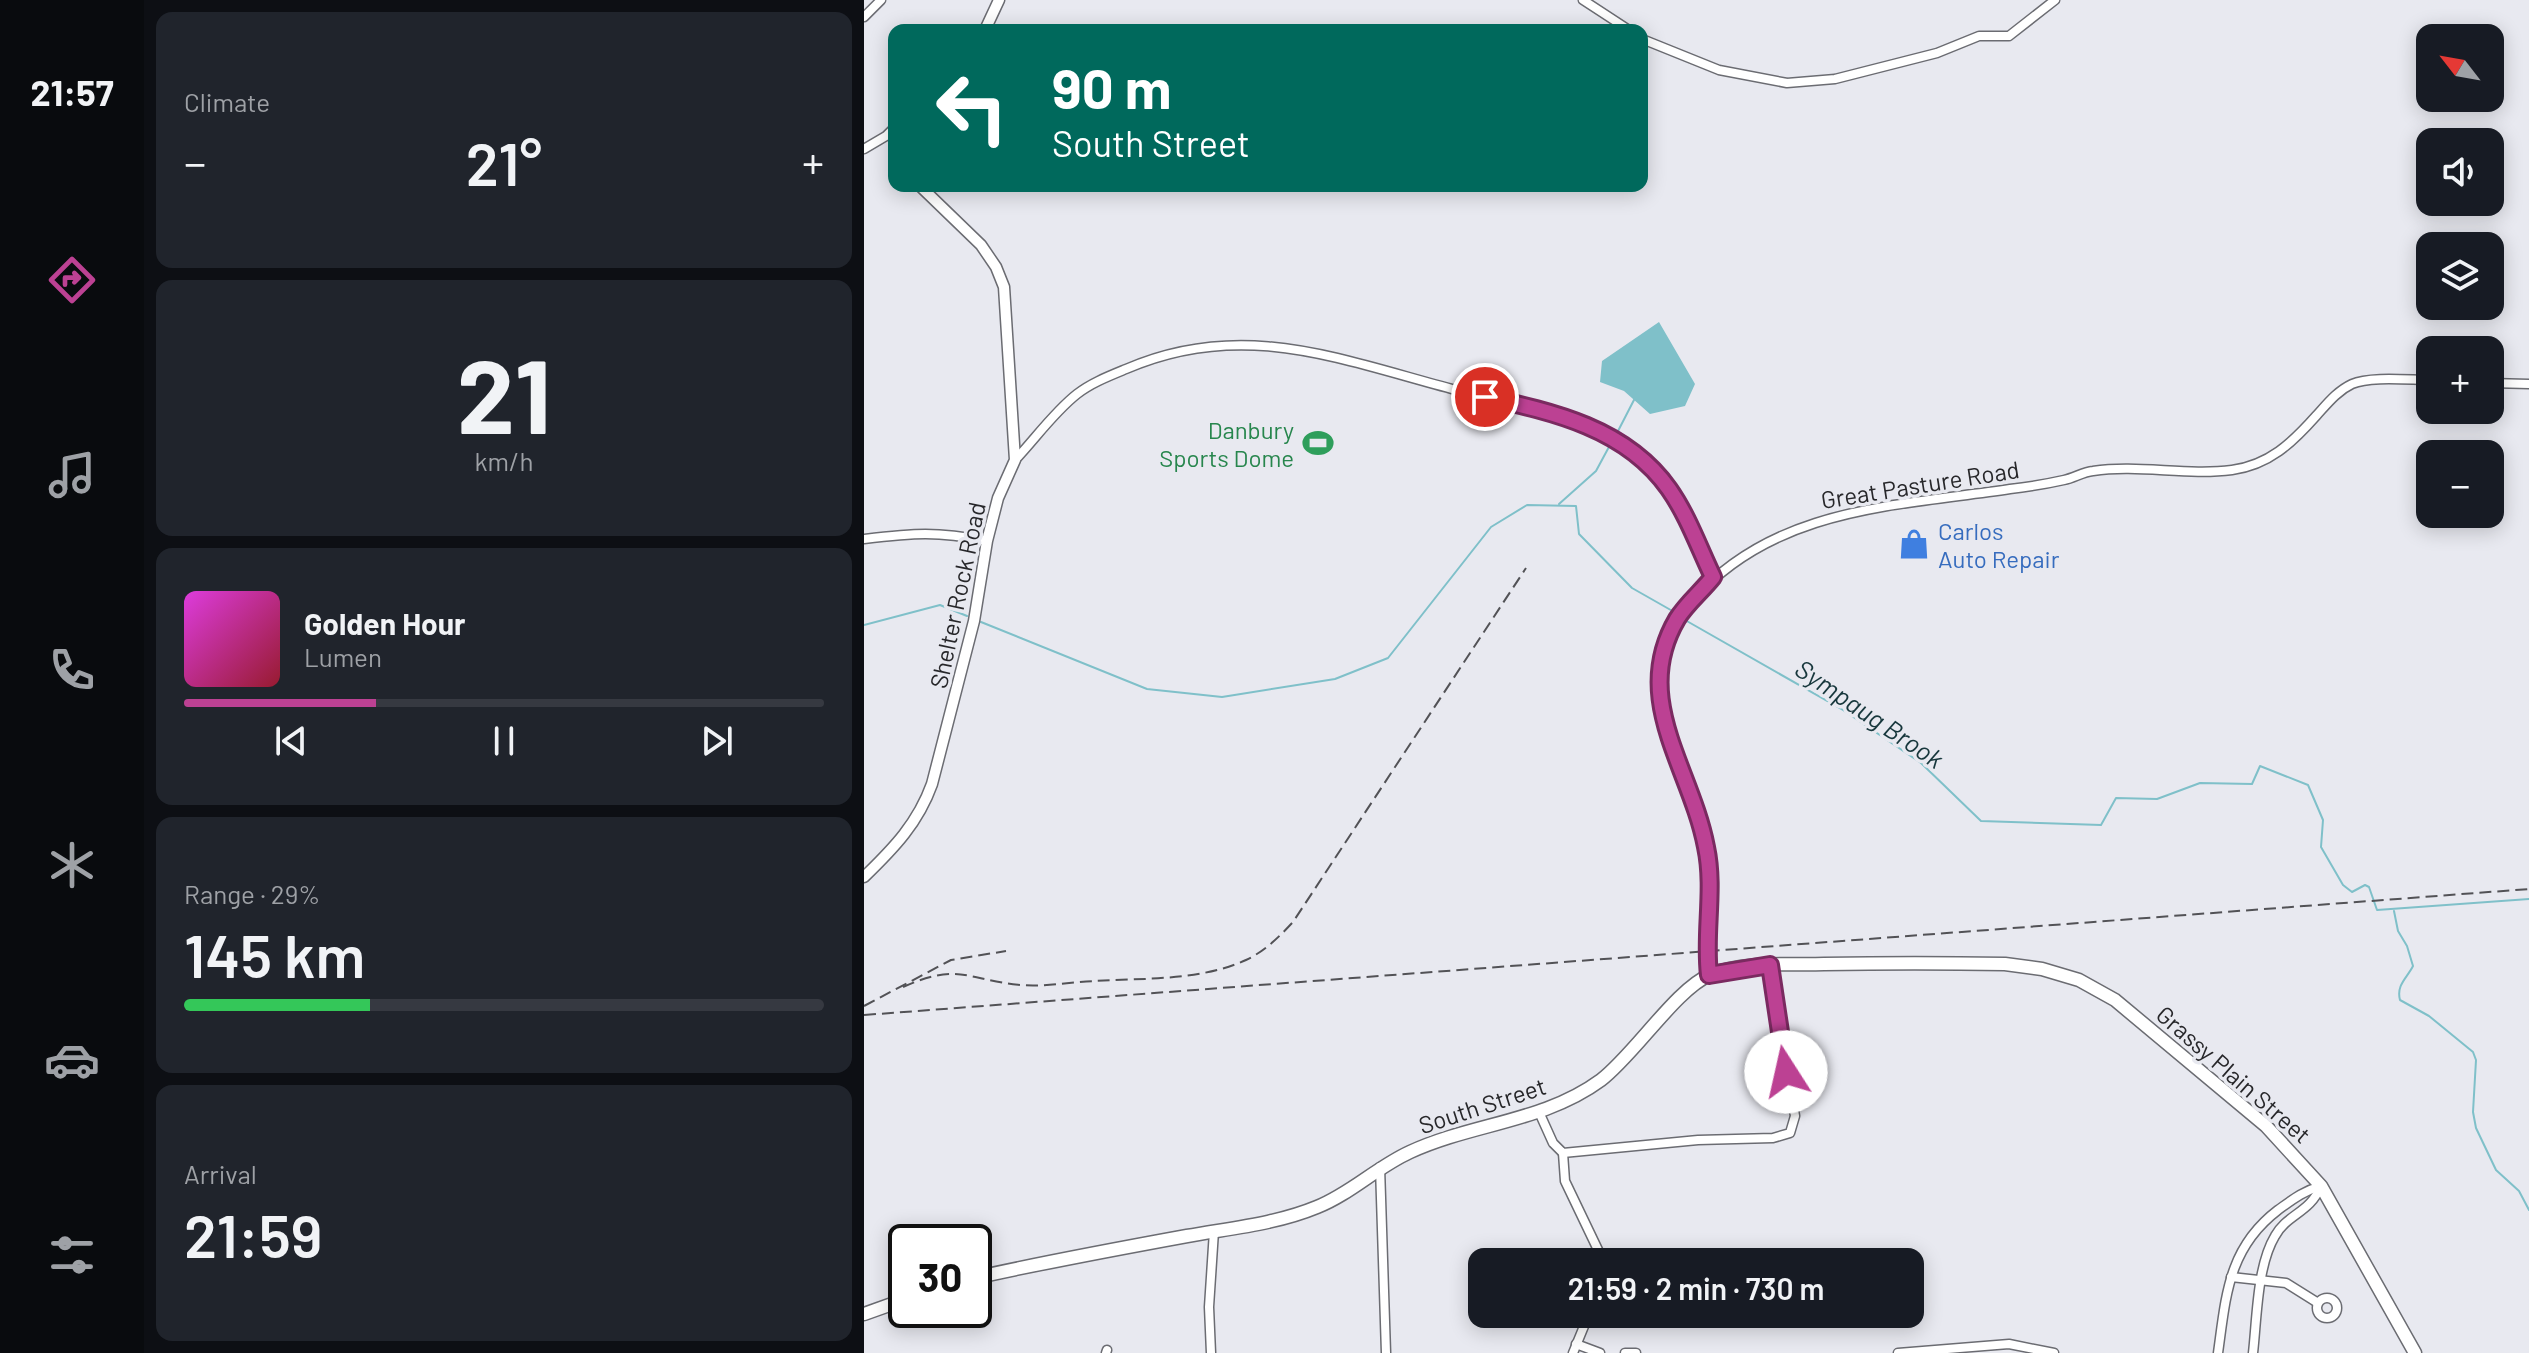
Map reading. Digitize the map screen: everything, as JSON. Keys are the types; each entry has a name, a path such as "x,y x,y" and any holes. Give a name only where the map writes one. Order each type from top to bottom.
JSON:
{"main road":[{"name":"Grassy Plain Street","path":"1770,965 2005,964 2042,969 2079,980 2115,1000 2266,1126 2321,1186 2415,1353"},
{"path":"1709,975 1770,965"},
{"name":"South Street","path":"992,1274 1269,1222 1320,1206 1411,1151 1442,1139 1539,1112 1571,1099 1602,1079 1692,987 1709,975"},
{"path":"864,1314 888,1305"}],"street":[{"path":"864,17 881,0"},
{"path":"988,24 999,0"},
{"path":"1583,0 1620,24"},
{"path":"1648,41 1719,70 1787,83 1835,79 1937,53 1979,36 2009,36 2055,0"},
{"path":"864,149 888,134"},
{"name":"Shelter Rock Road","path":"864,877 909,830 924,807 974,621 987,541 998,498 1015,460 1004,287 996,267 981,245 926,192"},
{"path":"1015,460 1078,393 1140,363 1177,352 1230,344 1278,345 1541,409 1592,427 1622,444 1651,467 1669,489 1713,577"},
{"name":"Great Pasture Road","path":"1709,975 1706,953 1707,849 1661,709 1658,674 1665,643 1679,616 1713,577 1746,552 1814,521 2034,486 2067,480 2092,471 2229,470 2250,467 2271,458 2295,440 2334,396 2353,383 2416,381"},
{"path":"2504,383 2529,384"},
{"path":"864,539 947,533 987,541"},
{"path":"1563,1153 1698,1140 1773,1138 1790,1133 1795,1116 1770,965"},
{"path":"1539,1112 1553,1143 1563,1153 1565,1181 1597,1248"},
{"path":"1380,1167 1386,1353"},
{"path":"2218,1353 2231,1277 2239,1253 2260,1227 2305,1190 2321,1186"},
{"path":"2253,1353 2265,1258 2276,1233 2315,1201 2321,1186"},
{"path":"1211,1353 1209,1307 1214,1231"},
{"path":"2231,1277 2286,1283 2318,1303"},
{"path":"1583,1328 1574,1349 1600,1353"},
{"path":"1898,1353 2009,1344 2054,1353"},
{"path":"1625,1353 1636,1353"}],"water":[{"path":"1659,322 1695,384 1685,406 1650,414 1624,391 1600,382 1602,361"}],"waterway":[{"path":"1617,433 1635,398"},
{"path":"1559,504 1596,471 1610,445"},
{"name":"Sympaug Brook","path":"981,622 1147,689 1222,697 1335,679 1388,658 1491,527 1527,505 1576,506 1579,534 1632,588 1676,613"},
{"name":"Sympaug Brook","path":"864,625 940,605 967,616"},
{"name":"Sympaug Brook","path":"1685,620 1843,710 1921,763 1981,821 2101,825 2116,798 2157,799 2200,783 2252,784 2260,766 2308,785 2323,820 2321,847 2343,885 2352,892 2365,885 2369,887 2377,910 2529,899"},
{"path":"2394,911 2398,931 2413,966 2401,986 2400,1000 2429,1016 2473,1052 2476,1060 2473,1112 2476,1128 2496,1170 2519,1191 2529,1210"}],"railway":[{"path":"903,987 937,975 951,974 1030,985 1172,977 1228,967 1259,952 1293,922 1526,568"},
{"path":"864,1015 2529,889"},
{"path":"864,1006 951,960 1006,951"}],"place":[{"name":"Danbury Sports Dome","path":"1318,443"},
{"name":"Carlos Auto Repair","path":"1914,544"}],"route":[{"path":"1485,397 1568,417 1622,444 1651,467 1669,489 1713,577 1679,616 1665,643 1658,674 1661,709 1707,849 1709,913 1706,953 1709,975 1770,965 1786,1072"}]}
